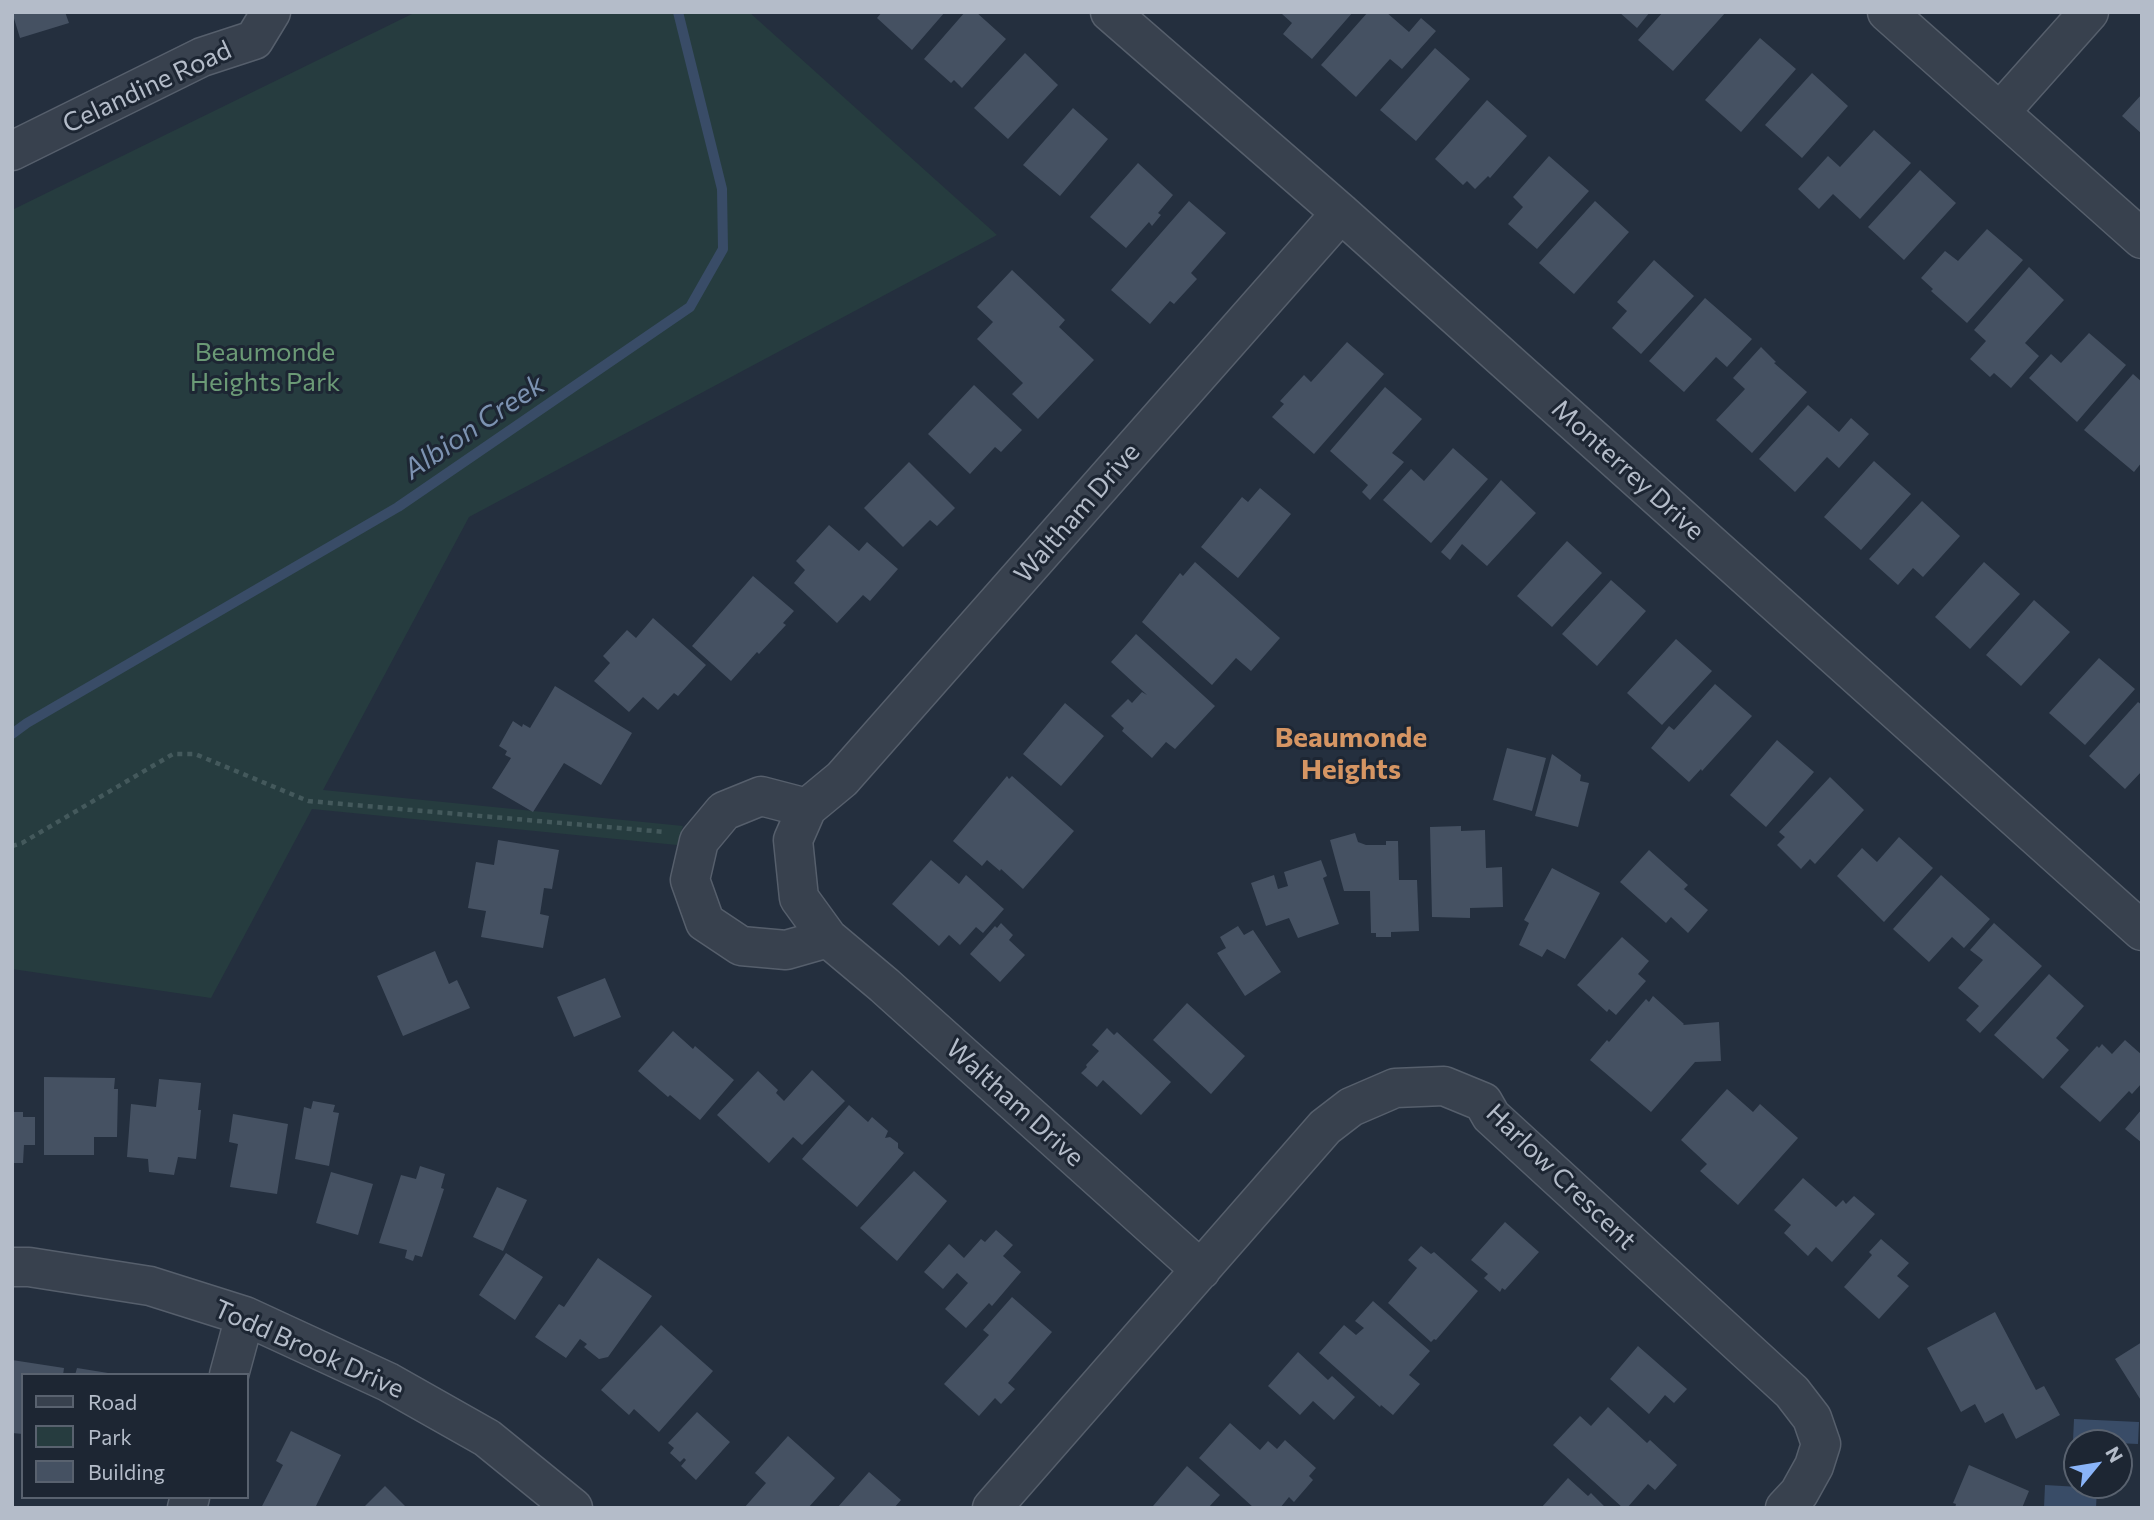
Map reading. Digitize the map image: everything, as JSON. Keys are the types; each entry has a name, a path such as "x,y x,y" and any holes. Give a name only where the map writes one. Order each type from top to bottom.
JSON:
{"street":[{"name":"Celandine Road","path":"12,151 202,57 254,40 271,12"},
{"name":"Monterrey Drive","path":"1110,12 1341,213 2142,931"},
{"path":"1887,12 2142,239"},
{"path":"2000,112 2089,12"},
{"name":"Waltham Drive","path":"1200,1270 884,985 828,938 799,898 793,840 807,808 842,779 1341,213"},
{"path":"807,808 761,796 724,811 699,841 690,880 705,922 741,946 786,950 828,938"},
{"name":"Harlow Crescent","path":"992,1508 1325,1127 1351,1107 1395,1088 1444,1086 1483,1101 1491,1116 1792,1392 1812,1418 1821,1444 1814,1466 1799,1493 1785,1508"},
{"name":"Todd Brook Drive","path":"12,1267 29,1267 150,1286 245,1316 388,1382 487,1438 573,1508"},
{"path":"230,1373 245,1316"}],"path":[{"path":"12,846 22,844 173,754 195,754 308,801 665,832 699,841"}],"green space":[{"name":"Beaumonde Heights Park","path":"416,12 749,12 997,235 469,517 323,790 683,826 677,845 312,809 211,998 12,969 12,210"}],"water":[{"path":"2074,1419 2139,1422 2138,1444 2133,1444 2133,1429 2074,1429"},
{"path":"2045,1485 2063,1486 2063,1499 2096,1499 2096,1508 2044,1508"}],"building":[{"path":"12,12 65,12 69,23 20,38"},
{"path":"882,12 945,12 912,50 877,18"},
{"path":"965,12 976,12 1006,39 962,88 954,80 951,83 924,59"},
{"path":"1353,12 1312,59 1283,34 1292,23 1282,14"},
{"path":"1368,12 1386,12 1409,32 1421,18 1436,31 1402,69 1390,59 1356,97 1321,65"},
{"path":"1619,12 1650,12 1637,28"},
{"path":"1663,12 1726,12 1673,71 1638,40"},
{"path":"1760,38 1796,69 1741,132 1705,100"},
{"path":"1435,48 1470,79 1416,141 1380,110"},
{"path":"1025,53 1058,85 1008,139 974,108"},
{"path":"1812,73 1848,106 1802,158 1765,125"},
{"path":"2142,94 2142,134 2122,116"},
{"path":"1487,100 1527,136 1490,178 1488,176 1475,189 1467,181 1463,185 1435,159"},
{"path":"1073,108 1108,139 1060,196 1023,165"},
{"path":"1874,130 1911,163 1860,219 1833,194 1819,209 1798,189 1828,156 1840,167"},
{"path":"1549,156 1589,191 1537,249 1508,224 1523,207 1513,197"},
{"path":"1138,163 1173,195 1158,213 1161,215 1152,226 1149,222 1126,248 1090,217"},
{"path":"1920,170 1956,203 1904,260 1868,227"},
{"path":"1189,201 1226,233 1191,273 1197,279 1174,304 1170,301 1150,324 1111,290"},
{"path":"1595,201 1629,232 1574,294 1539,263"},
{"path":"1987,229 2023,260 1967,323 1931,291 1933,289 1921,278 1945,251 1958,261"},
{"path":"1654,260 1694,296 1641,354 1612,328 1627,311 1617,302"},
{"path":"2029,267 2064,300 2025,343 2039,356 2011,388 1994,373 1990,377 1970,359 1986,341 1974,330"},
{"path":"1012,270 1065,320 1059,327 1094,360 1038,419 1012,394 1023,383 977,339 993,322 977,307"},
{"path":"1705,298 1752,339 1727,367 1716,357 1684,392 1649,361"},
{"path":"2089,333 2126,365 2077,422 2029,378 2051,354 2061,363"},
{"path":"1347,342 1384,374 1314,454 1272,417 1284,404 1280,401 1304,375 1311,382"},
{"path":"1761,347 1776,362 1774,363 1807,392 1752,453 1716,420 1745,389 1733,378"},
{"path":"2133,374 2142,382 2142,462 2134,472 2084,430"},
{"path":"974,385 1022,430 1001,452 995,447 970,474 928,434"},
{"path":"1385,387 1422,419 1392,453 1404,462 1370,500 1362,492 1368,485 1330,451"},
{"path":"1808,405 1839,432 1851,418 1869,434 1839,468 1827,457 1795,492 1759,459"},
{"path":"1453,448 1488,479 1431,543 1383,500 1411,469 1424,481"},
{"path":"1874,461 1911,494 1861,550 1824,517"},
{"path":"909,462 955,508 937,526 930,520 903,547 864,508"},
{"path":"1501,480 1536,513 1487,566 1462,544 1450,560 1441,552"},
{"path":"1260,488 1291,514 1238,578 1201,547 1242,497 1248,502"},
{"path":"1922,501 1960,536 1923,577 1913,568 1898,585 1869,559"},
{"path":"829,525 859,551 867,542 898,569 870,601 863,595 837,623 794,583 805,570 796,561"},
{"path":"1567,541 1602,573 1552,627 1517,596"},
{"path":"1195,562 1280,638 1251,671 1236,658 1212,685 1142,622 1180,573 1183,576"},
{"path":"1984,562 2020,594 1970,649 1935,617"},
{"path":"753,576 794,611 783,623 786,625 731,681 692,646"},
{"path":"1611,580 1646,611 1597,666 1562,634"},
{"path":"2034,600 2070,632 2021,686 1986,655"},
{"path":"653,618 706,665 678,696 674,693 658,710 643,697 629,712 594,681 610,663 603,656 627,630 636,638"},
{"path":"1136,634 1215,706 1175,749 1166,742 1152,758 1122,731 1124,728 1111,716 1128,699 1132,703 1142,692 1147,695 1111,662"},
{"path":"1676,639 1712,671 1662,725 1627,693"},
{"path":"2099,658 2135,689 2085,745 2049,713"},
{"path":"1715,684 1752,716 1689,782 1651,748 1669,726 1674,730"},
{"path":"555,686 632,733 601,785 564,763 533,812 492,788 511,758 505,755 507,751 499,746 513,721 522,727 523,724 530,728"},
{"path":"2138,702 2142,705 2142,771 2125,789 2089,756"},
{"path":"1065,703 1104,736 1061,786 1023,754"},
{"path":"1777,740 1814,772 1766,827 1730,795"},
{"path":"1507,748 1546,758 1532,811 1493,800"},
{"path":"1552,754 1581,775 1580,781 1589,783 1578,827 1535,816"},
{"path":"1007,776 1009,779 1012,776 1074,831 1023,889 987,860 982,866 953,841"},
{"path":"1830,777 1864,810 1815,864 1810,859 1801,869 1777,845 1785,837 1779,832"},
{"path":"1461,826 1461,831 1485,830 1486,868 1502,867 1503,907 1470,908 1470,918 1432,917 1430,827"},
{"path":"1355,833 1358,842 1366,845 1386,845 1386,841 1398,841 1399,880 1417,880 1419,931 1391,932 1391,937 1376,937 1376,933 1371,933 1370,891 1344,891 1330,840"},
{"path":"1899,837 1933,868 1884,922 1837,876 1862,848 1877,862"},
{"path":"498,840 559,850 552,889 544,888 540,914 549,916 543,948 481,937 486,911 468,908 476,862 494,865"},
{"path":"1649,850 1688,885 1684,889 1708,910 1688,933 1671,917 1666,923 1620,882"},
{"path":"931,860 959,884 966,875 1004,909 983,933 976,927 960,945 949,935 939,946 892,904"},
{"path":"1321,860 1327,876 1323,878 1339,924 1298,938 1289,918 1266,926 1251,883 1274,875 1278,889 1288,886 1284,872"},
{"path":"1552,868 1600,893 1565,959 1547,949 1542,957 1519,945 1529,923 1524,920"},
{"path":"1941,875 1990,919 1964,948 1952,937 1929,962 1893,929"},
{"path":"1001,923 1013,935 1009,940 1025,955 1000,982 970,954 995,926 997,928"},
{"path":"1994,923 2042,966 1980,1033 1966,1020 1979,1006 1958,988 1983,960 1970,950"},
{"path":"1238,926 1244,935 1253,930 1281,972 1245,996 1217,953 1226,948 1220,937"},
{"path":"1622,937 1649,961 1638,974 1646,981 1616,1015 1609,1009 1607,1012 1577,985"},
{"path":"435,951 449,984 457,980 470,1008 403,1036 377,976"},
{"path":"2049,974 2084,1006 2056,1038 2069,1050 2043,1079 1994,1035"},
{"path":"605,978 621,1017 574,1037 557,997"},
{"path":"1653,996 1683,1025 1719,1022 1721,1061 1695,1062 1651,1112 1590,1060 1646,999 1649,1002"},
{"path":"1187,1003 1245,1056 1211,1094 1153,1040"},
{"path":"1107,1028 1114,1035 1117,1032 1171,1082 1141,1115 1103,1080 1097,1087 1081,1073 1099,1051 1092,1045"},
{"path":"673,1031 734,1080 700,1120 638,1071"},
{"path":"2125,1040 2142,1055 2142,1083 2132,1094 2129,1091 2100,1122 2060,1087 2097,1046 2099,1048 2102,1044 2112,1054"},
{"path":"812,1070 845,1101 802,1145 793,1137 769,1163 717,1115 758,1071 778,1090 776,1093 784,1101"},
{"path":"44,1077 115,1078 114,1089 118,1089 117,1137 94,1137 94,1155 44,1155"},
{"path":"159,1079 201,1083 196,1159 178,1157 174,1175 149,1172 148,1159 127,1157 131,1104 156,1107"},
{"path":"1727,1089 1753,1112 1760,1104 1798,1138 1738,1205 1700,1171 1707,1164 1681,1140"},
{"path":"313,1101 335,1105 333,1112 339,1113 329,1166 295,1159 304,1107 311,1109"},
{"path":"849,1105 868,1122 872,1117 888,1131 885,1138 890,1137 898,1143 898,1148 904,1153 857,1207 802,1159"},
{"path":"2142,1109 2142,1143 2125,1129"},
{"path":"12,1112 23,1112 23,1117 35,1117 35,1145 24,1145 23,1163 12,1163"},
{"path":"233,1114 288,1124 277,1194 230,1187 238,1144 229,1142"},
{"path":"420,1166 445,1174 441,1188 444,1189 422,1257 415,1255 413,1261 405,1258 407,1250 379,1243 401,1175 416,1179"},
{"path":"914,1171 947,1201 897,1261 860,1228"},
{"path":"331,1172 373,1184 358,1235 316,1223"},
{"path":"1803,1178 1836,1207 1843,1200 1846,1204 1854,1196 1875,1214 1832,1262 1816,1247 1808,1256 1784,1233 1791,1225 1774,1210"},
{"path":"497,1187 527,1200 503,1251 473,1237"},
{"path":"1505,1222 1539,1252 1505,1290 1502,1288 1500,1292 1484,1278 1488,1274 1471,1260"},
{"path":"996,1230 1013,1245 1003,1256 1021,1272 992,1306 989,1303 966,1328 945,1309 968,1283 957,1273 943,1289 924,1272 949,1244 964,1258 981,1239 985,1242"},
{"path":"1881,1239 1909,1263 1897,1276 1909,1286 1879,1319 1844,1287 1872,1255 1869,1252"},
{"path":"1421,1246 1431,1254 1434,1252 1478,1291 1436,1340 1431,1342 1388,1303 1417,1268 1408,1260"},
{"path":"506,1253 543,1277 515,1320 479,1295"},
{"path":"598,1258 652,1296 608,1357 599,1359 584,1347 587,1344 580,1339 566,1358 535,1337 559,1304 564,1307"},
{"path":"1012,1297 1052,1332 1008,1383 1015,1389 1001,1404 995,1398 979,1416 944,1384 989,1335 983,1330"},
{"path":"1373,1301 1430,1351 1409,1375 1420,1384 1393,1415 1381,1405 1380,1407 1319,1353 1344,1325 1356,1335 1364,1328 1355,1321"},
{"path":"1995,1312 2036,1390 2044,1386 2060,1415 2016,1439 2003,1413 1985,1423 1975,1404 1961,1412 1927,1348"},
{"path":"661,1325 713,1371 659,1432 634,1409 629,1415 601,1390"},
{"path":"2142,1342 2142,1402 2115,1359"},
{"path":"1638,1346 1687,1389 1674,1403 1665,1395 1649,1414 1610,1379"},
{"path":"1298,1352 1328,1380 1332,1376 1355,1397 1334,1420 1313,1401 1300,1415 1268,1386"},
{"path":"12,1360 64,1368 63,1373 21,1373 21,1434 12,1433"},
{"path":"77,1368 108,1373 76,1373"},
{"path":"1608,1407 1647,1443 1650,1440 1677,1465 1655,1490 1648,1484 1627,1508 1623,1508 1553,1445 1580,1416 1591,1426"},
{"path":"697,1412 730,1442 696,1480 681,1466 686,1460 684,1458 680,1462 670,1453 674,1448 668,1443"},
{"path":"1230,1423 1260,1450 1268,1441 1277,1449 1285,1440 1316,1468 1309,1476 1313,1480 1294,1502 1289,1497 1280,1508 1254,1508 1199,1458"},
{"path":"291,1431 341,1455 315,1508 261,1508 283,1465 276,1461"},
{"path":"788,1436 835,1478 808,1508 744,1508 766,1483 755,1473"},
{"path":"1969,1465 2029,1491 2022,1508 1955,1508 1956,1504 1953,1503"},
{"path":"1187,1466 1220,1495 1208,1508 1155,1508 1153,1506"},
{"path":"869,1472 901,1500 894,1508 837,1508"},
{"path":"1568,1478 1588,1496 1591,1493 1606,1508 1541,1508"},
{"path":"385,1486 407,1508 363,1508"}],"waterway":[{"name":"Albion Creek","path":"12,734 398,507 690,307 723,249 722,189 678,12"}],"district":[{"name":"Beaumonde Heights","path":"1351,754"}]}
